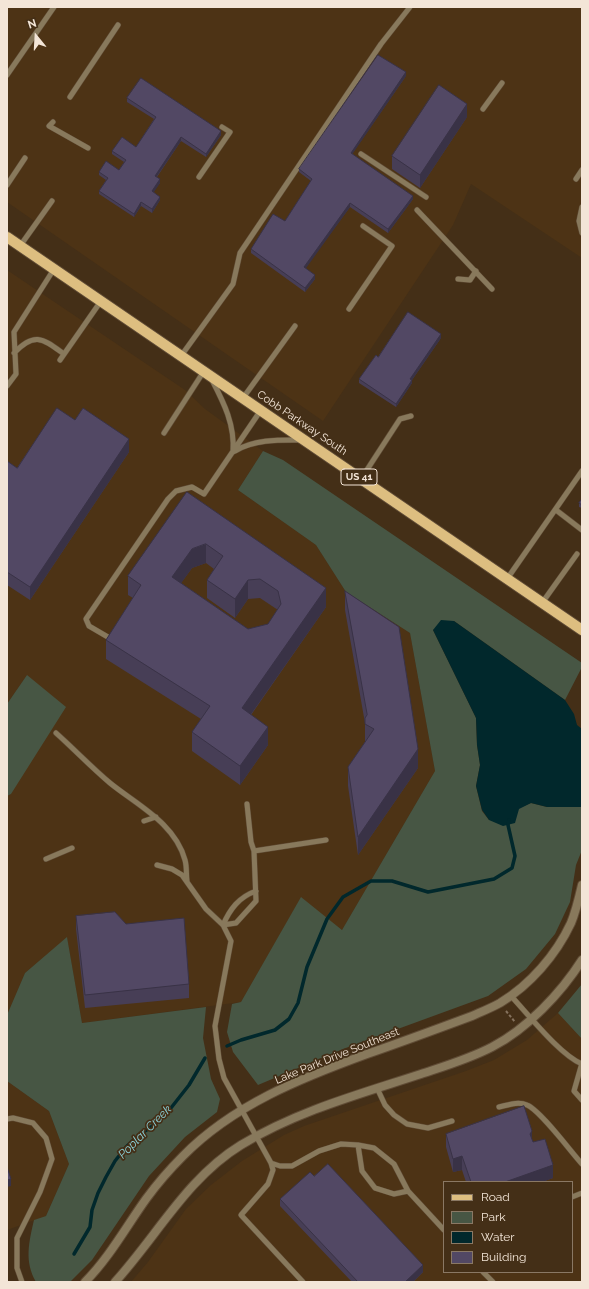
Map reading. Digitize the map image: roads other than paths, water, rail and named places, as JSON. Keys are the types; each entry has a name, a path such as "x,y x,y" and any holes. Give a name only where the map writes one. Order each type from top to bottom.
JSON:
{"main road":[{"name":"Cobb Parkway South","path":"7,237 582,630"}],"street":[{"name":"Lake Park Drive Southeast","path":"85,1282 100,1265 146,1199 183,1156 200,1139 242,1109 299,1080 472,1016 500,1003 511,996 549,959 563,939 573,917 582,885"},
{"path":"115,1282 128,1268 187,1192 205,1173 242,1144 317,1108 468,1058 492,1047 507,1038 532,1018 562,988 582,960"}],"lane":[{"path":"7,75 54,7"},
{"path":"181,356 233,284 240,253 380,44 410,7"},
{"path":"70,97 118,25"},
{"path":"483,109 502,82"},
{"path":"53,122 50,126 88,148"},
{"path":"199,177 230,132 222,127"},
{"path":"361,154 426,197"},
{"path":"7,185 25,158"},
{"path":"576,179 582,170"},
{"path":"20,246 52,200"},
{"path":"582,207 579,221 582,233"},
{"path":"417,210 492,289"},
{"path":"349,309 392,246 363,226"},
{"path":"7,386 16,374 14,332 54,269"},
{"path":"458,279 470,280 476,271"},
{"path":"60,360 101,301"},
{"path":"243,398 295,326"},
{"path":"14,353 25,342 37,339 47,342 64,354"},
{"path":"164,433 207,373 222,399 230,422 233,433 233,453"},
{"path":"117,642 89,626 86,619 168,499 176,491 192,487 204,494 261,410"},
{"path":"361,479 400,419 411,416"},
{"path":"233,453 248,445 264,442 305,440"},
{"path":"507,579 582,471"},
{"path":"556,510 582,530"},
{"path":"542,603 577,554"},
{"path":"56,733 109,782 156,817 170,832 180,846 185,861 187,882"},
{"path":"224,925 236,923 256,901 254,851 251,842 247,804"},
{"path":"144,821 156,817"},
{"path":"254,851 326,840"},
{"path":"46,859 72,848"},
{"path":"157,865 172,868 182,875 206,909 224,925 231,941 215,1026 220,1066 224,1078 271,1163 273,1170 270,1180 240,1215 303,1282"},
{"path":"224,925 228,914 245,895 256,891"},
{"path":"511,996 569,1056 582,1064 574,1091 582,1100"},
{"path":"377,1088 385,1105 394,1115 407,1124 428,1128 452,1121"},
{"path":"499,1107 513,1103 526,1105 537,1111 582,1164"},
{"path":"7,1119 13,1118 33,1123 46,1138 52,1159 40,1192 17,1238 18,1268 22,1282"},
{"path":"271,1163 280,1166 292,1166 319,1150 341,1144 374,1148 394,1164 408,1191 443,1229"},
{"path":"358,1145 362,1171 375,1188 394,1194 408,1191"},
{"path":"484,1273 493,1282"}],"water":[{"path":"441,620 454,621 565,700 574,714 577,725 582,729 582,807 547,807 531,803 519,809 515,823 503,826 489,820 482,810 476,786 480,765 477,745 476,718 433,630"}],"waterway":[{"name":"Poplar Creek","path":"227,1046 241,1040 275,1030 289,1019 298,1003 307,967 327,919 343,897 371,881 392,881 428,892 494,879 512,868 515,856 508,825 509,820"},
{"name":"Poplar Creek","path":"74,1254 90,1227 92,1210 98,1193 115,1161 126,1147 167,1113 189,1085 205,1058"}]}
